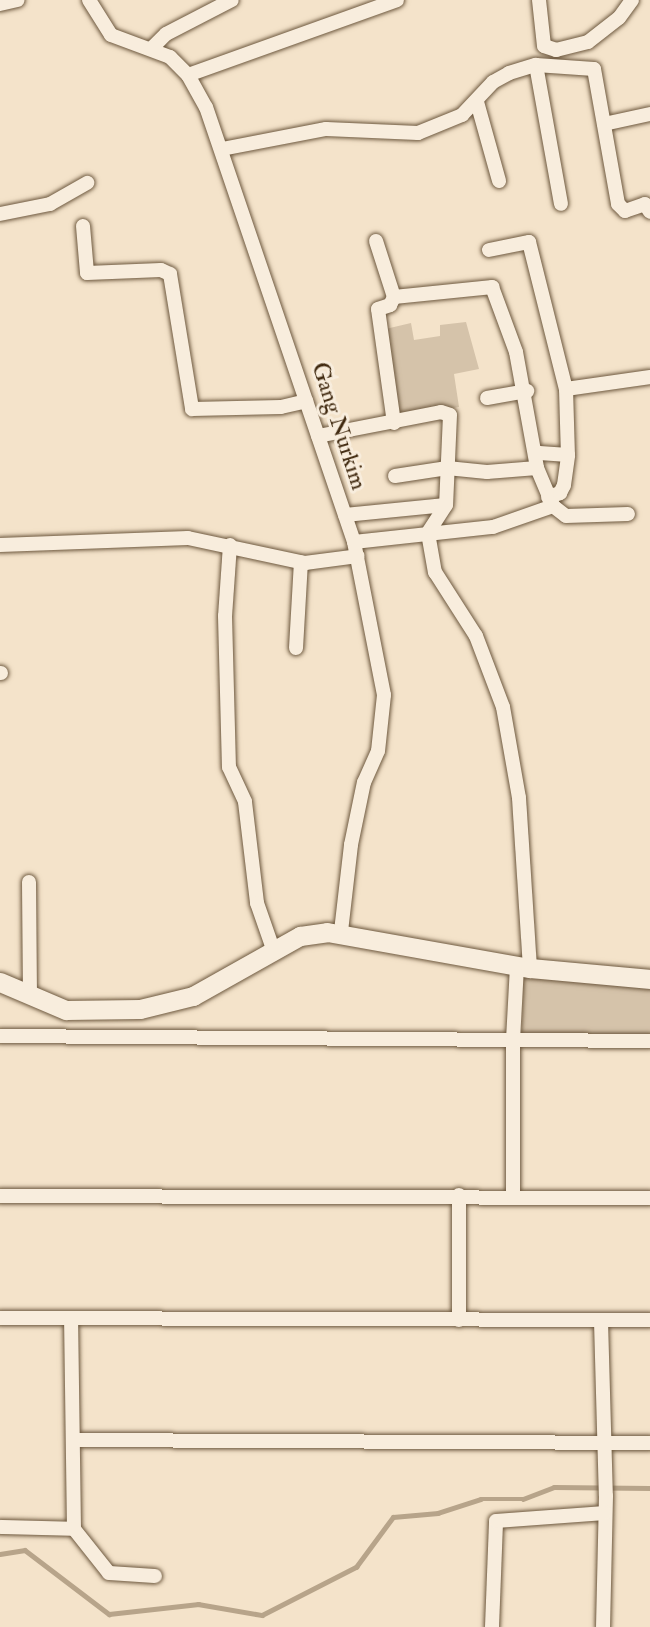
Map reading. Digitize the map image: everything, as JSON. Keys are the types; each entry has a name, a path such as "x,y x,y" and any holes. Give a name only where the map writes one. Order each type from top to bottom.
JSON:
{"main road":[{"path":"0,982 65,1010 140,1009 193,996 273,949 309,933 341,932 524,967 650,979"}],"street":[{"path":"0,4 18,0"},
{"name":"Gang Nurkim","path":"89,0 111,35 170,57 188,75 222,149 356,549 384,695 378,751 364,782 351,845 341,932"},
{"path":"151,48 166,34 232,0"},
{"path":"188,75 397,0"},
{"path":"539,0 547,50 588,43 620,18 632,0"},
{"path":"588,43 618,204 625,211 648,206"},
{"path":"222,149 326,129 418,133 453,120 477,102 493,82 536,65 594,69"},
{"path":"536,65 561,204"},
{"path":"477,102 499,181"},
{"path":"604,124 650,114"},
{"path":"0,214 50,204 87,183"},
{"path":"83,226 87,273 161,270 170,274 192,409 281,407 306,401"},
{"path":"376,241 394,298"},
{"path":"0,545 188,538 301,562 428,533 493,527 551,501 564,485 568,456 566,389 528,242 489,250"},
{"path":"394,423 378,312 394,298 492,286 527,391 537,468 551,501 566,516 628,514"},
{"path":"566,389 650,377"},
{"path":"487,398 527,391"},
{"path":"318,436 441,412 450,415 446,506 428,533 435,572 476,636 503,707 519,798 524,967 513,1040 513,1196"},
{"path":"536,453 568,456"},
{"path":"395,476 447,468 487,472 537,468"},
{"path":"345,515 446,506"},
{"path":"230,545 225,616 229,767 245,802 255,892 273,949"},
{"path":"296,648 301,562"},
{"path":"29,882 30,994"},
{"path":"0,1036 650,1041"},
{"path":"458,1195 459,1320"},
{"path":"0,1196 458,1195 650,1198"},
{"path":"0,1318 650,1320"},
{"path":"71,1318 75,1440 74,1529 109,1573 155,1576"},
{"path":"601,1321 606,1477 603,1627"},
{"path":"75,1440 650,1443"},
{"path":"492,1627 494,1523 604,1513"},
{"path":"0,1527 74,1529"}],"shaded area":[{"path":"466,322 479,369 454,374 459,407 392,418 377,331 411,323 414,340 440,336 440,325"},
{"path":"523,970 650,985 650,1038 522,1034"}],"waterway":[{"path":"0,1554 25,1550 109,1614 198,1604 262,1615 356,1567 393,1517 438,1513 481,1499 523,1499 554,1487 650,1488"}]}
